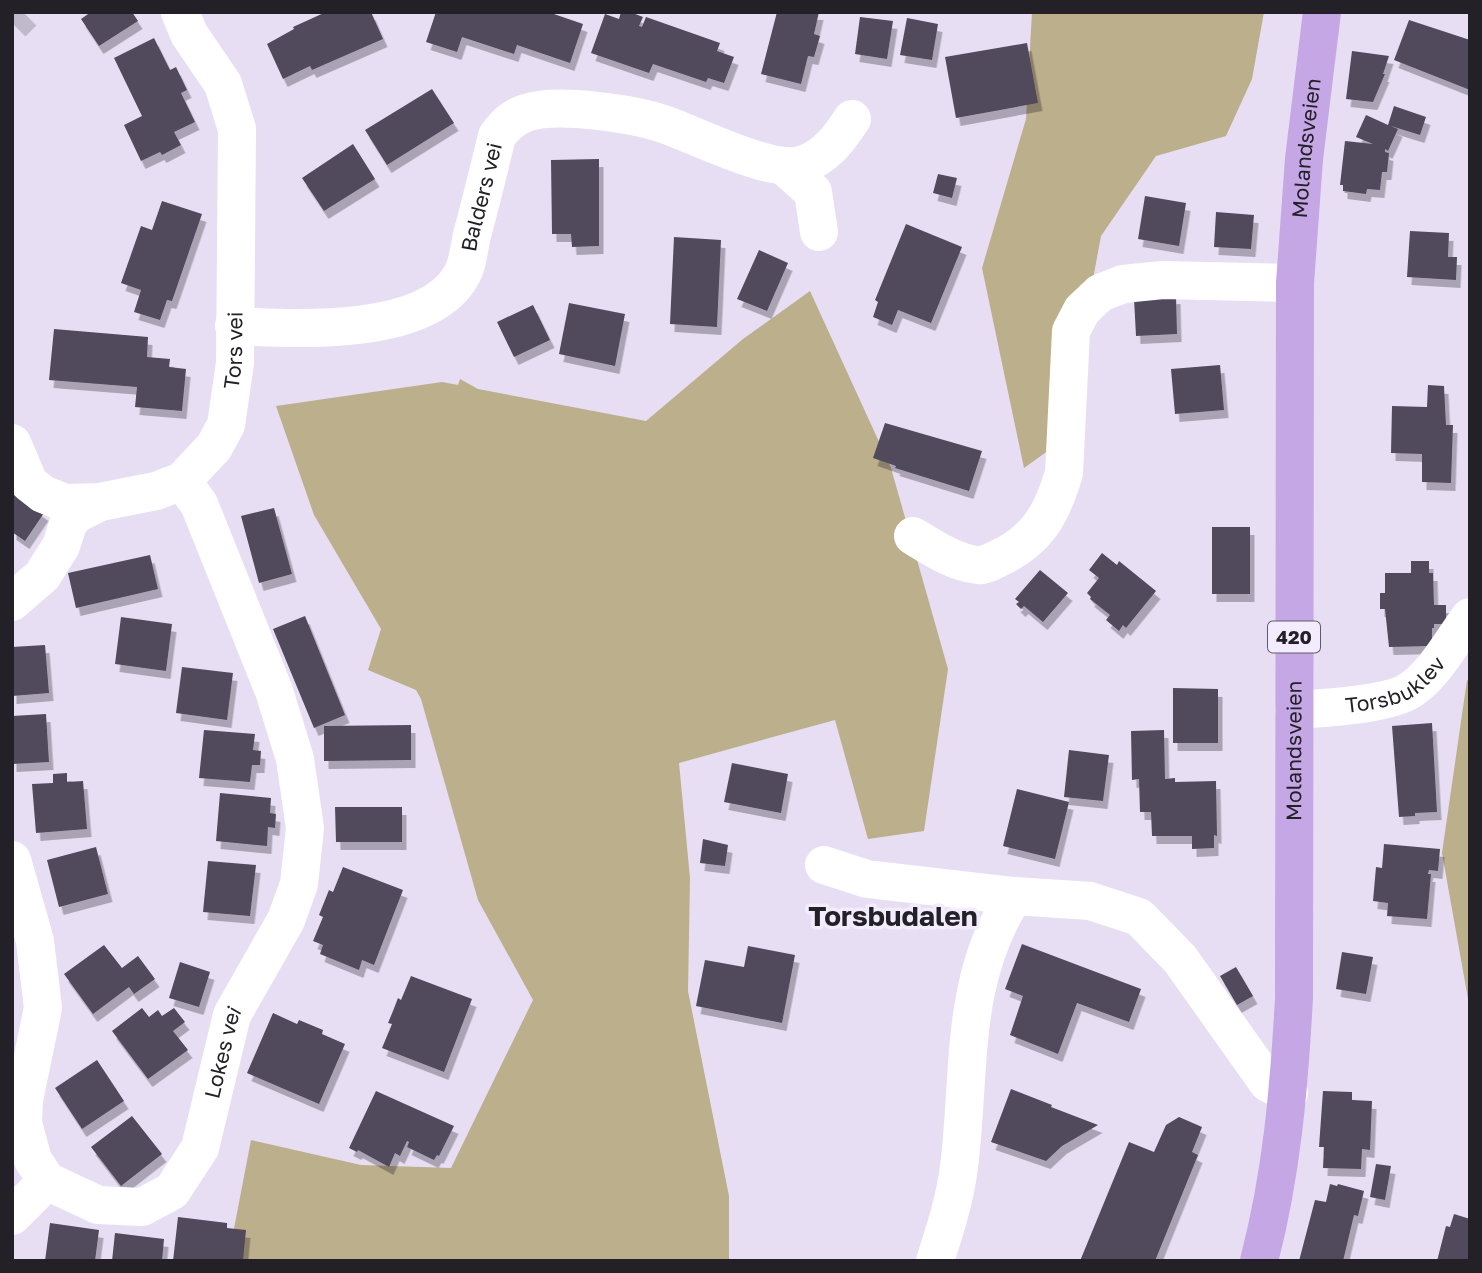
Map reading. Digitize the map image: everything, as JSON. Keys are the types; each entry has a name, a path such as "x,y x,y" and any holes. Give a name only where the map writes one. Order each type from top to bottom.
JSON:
{"main road":[{"name":"Molandsveien","path":"1259,1261 1273,1205 1289,1093 1294,998 1295,283 1304,159 1322,12"}],"street":[{"name":"Tors vei","path":"12,443 29,483 43,494 65,503 100,502 156,491 182,481 214,447 226,425 235,363 237,129 223,85 189,34 180,12"},
{"name":"Balders vei","path":"234,326 298,329 385,321 419,312 447,296 463,274 498,136 507,123 527,112 556,108 607,113 665,124 738,154 784,166 799,166 817,158 837,141 852,119"},
{"name":"Balders vei","path":"784,166 813,192 819,232"},
{"path":"913,536 950,558 980,566 1018,550 1041,526 1057,495 1064,473 1071,331 1082,310 1100,293 1123,284 1163,280 1295,283"},
{"name":"Lokes vei","path":"47,1181 98,1205 142,1207 172,1191 200,1148 232,1015 286,920 299,884 305,828 295,758 274,691 204,516 199,504 182,481"},
{"path":"12,602 42,576 61,546 68,524 75,515 100,502"},
{"name":"Torsbuklev","path":"1294,709 1381,701 1410,691 1432,669 1470,617"},
{"path":"12,860 36,941 43,1008 24,1100 23,1123 33,1160 47,1181 12,1216"},
{"path":"824,865 867,879 1014,896 1090,901 1139,917 1180,959 1268,1083 1289,1093"},
{"path":"935,1261 947,1224 959,1169 973,997 997,922 1014,896"}],"shaded area":[{"path":"1032,12 1264,12 1252,79 1226,136 1156,156 1101,236 1063,440 1024,468 982,268 1026,119"},
{"path":"810,291 891,468 948,669 924,831 868,839 835,720 679,763 690,878 688,991 729,1196 729,1261 219,1261 232,1239 251,1140 361,1165 451,1168 533,1000 478,900 421,699 416,690 368,670 381,629 314,515 276,406 442,382 458,385 460,379 478,389 646,421 743,339"},
{"path":"1467,680 1470,682 1470,1010 1442,853"}],"building":[{"path":"91,12 132,12 138,21 99,46 81,19"},
{"path":"326,12 371,12 383,39 312,70 310,66 283,79 267,44 294,29 293,27"},
{"path":"436,12 548,12 583,24 570,63 517,45 514,54 462,37 457,52 426,42"},
{"path":"621,12 643,17 639,26 642,27 646,17 720,43 717,51 734,57 724,83 708,78 706,82 653,64 649,73 591,53 605,14 619,19"},
{"path":"777,12 819,12 814,34 820,36 814,57 808,56 801,84 761,74"},
{"path":"860,17 893,21 887,59 855,54"},
{"path":"907,18 938,24 932,60 900,55"},
{"path":"1409,20 1470,40 1470,90 1394,60"},
{"path":"154,38 170,70 176,67 187,90 181,93 195,122 174,132 181,145 162,155 160,152 141,161 124,125 142,116 114,58"},
{"path":"1027,43 1038,103 956,118 945,57"},
{"path":"1352,51 1389,56 1385,74 1373,102 1346,99"},
{"path":"432,89 454,123 387,165 365,130"},
{"path":"1394,106 1426,117 1420,135 1391,126 1398,129 1388,151 1385,149 1385,152 1389,153 1387,172 1382,172 1380,190 1367,189 1366,194 1343,191 1343,185 1340,185 1345,141 1373,144 1356,137 1366,115 1388,125"},
{"path":"353,144 375,179 324,211 302,178"},
{"path":"599,159 599,246 572,247 571,234 552,234 551,160"},
{"path":"938,174 957,178 952,198 933,193"},
{"path":"1145,196 1186,203 1179,246 1138,239"},
{"path":"162,201 202,214 172,301 167,300 160,320 134,312 141,290 121,283 141,226 152,230"},
{"path":"1216,212 1254,215 1251,249 1214,247"},
{"path":"906,224 962,247 931,323 898,310 892,325 873,317 878,302 875,300"},
{"path":"1410,231 1449,233 1448,257 1457,257 1456,280 1407,277"},
{"path":"674,237 721,240 717,327 670,324"},
{"path":"759,250 788,263 767,311 737,299"},
{"path":"1176,296 1177,334 1136,336 1134,298"},
{"path":"569,303 625,314 615,366 559,354"},
{"path":"533,305 550,340 514,357 497,322"},
{"path":"54,329 148,337 147,357 170,359 169,367 186,369 182,411 135,407 137,387 49,380"},
{"path":"1220,365 1224,410 1175,414 1171,369"},
{"path":"1428,385 1444,386 1446,425 1453,425 1451,483 1422,482 1422,454 1391,453 1392,406 1427,407"},
{"path":"885,423 982,451 969,491 895,468 896,466 873,458"},
{"path":"12,491 44,513 25,541 12,532"},
{"path":"274,508 292,574 259,583 241,516"},
{"path":"1212,527 1250,527 1250,594 1212,594"},
{"path":"1102,553 1117,565 1119,561 1156,591 1126,628 1123,625 1119,631 1106,620 1110,615 1090,599 1087,593 1099,578 1089,570"},
{"path":"150,555 158,589 76,608 68,573"},
{"path":"1411,561 1429,561 1429,573 1433,573 1434,605 1446,605 1446,624 1434,624 1432,646 1389,647 1385,609 1380,609 1380,593 1385,593 1385,573 1411,573"},
{"path":"1040,570 1068,593 1043,622 1024,606 1021,609 1015,599"},
{"path":"305,616 345,715 314,728 273,629"},
{"path":"121,617 172,624 166,671 115,664"},
{"path":"45,645 49,693 12,696 12,647"},
{"path":"182,667 233,673 227,720 176,713"},
{"path":"1173,688 1218,689 1218,743 1173,743"},
{"path":"46,714 49,762 12,764 12,716"},
{"path":"1432,723 1437,812 1399,817 1392,726"},
{"path":"411,725 411,760 324,761 324,726"},
{"path":"204,730 255,734 253,750 261,751 260,765 252,765 250,782 199,778"},
{"path":"1164,730 1165,779 1175,778 1175,782 1216,781 1217,836 1214,835 1214,848 1192,849 1192,836 1152,836 1151,812 1140,812 1139,779 1132,780 1131,731"},
{"path":"1069,750 1109,755 1103,801 1064,797"},
{"path":"732,763 788,774 781,813 724,802"},
{"path":"67,773 67,782 83,781 87,829 36,833 32,784 53,783 53,774"},
{"path":"1017,789 1069,802 1055,859 1003,846"},
{"path":"220,793 271,798 270,813 276,814 275,828 268,827 267,846 216,841"},
{"path":"335,807 402,807 402,842 336,842"},
{"path":"703,839 728,845 725,866 700,863"},
{"path":"1384,844 1440,849 1438,871 1429,870 1428,874 1431,874 1427,919 1387,916 1388,903 1373,901 1376,867 1382,868"},
{"path":"96,847 108,894 59,907 47,860"},
{"path":"208,861 256,865 250,916 203,912"},
{"path":"343,867 403,890 374,965 362,960 359,970 320,954 323,945 313,941 323,917 319,915 329,890 333,892"},
{"path":"1022,944 1141,989 1129,1022 1077,1003 1058,1054 1010,1035 1023,996 1005,989"},
{"path":"104,945 122,968 138,956 155,979 134,994 129,987 93,1014 64,974"},
{"path":"748,946 795,955 782,1023 696,1006 705,960 744,967"},
{"path":"1342,952 1373,957 1366,994 1336,989"},
{"path":"180,962 210,972 199,1007 169,998"},
{"path":"1236,967 1253,996 1237,1005 1220,976"},
{"path":"411,976 472,999 444,1072 382,1048 392,1024 388,1023 398,998 401,1000"},
{"path":"142,1008 149,1017 158,1010 162,1016 174,1008 185,1022 173,1031 188,1050 148,1079 112,1031"},
{"path":"273,1013 297,1024 299,1020 323,1030 322,1034 345,1044 319,1104 247,1073"},
{"path":"97,1060 124,1101 82,1129 55,1088"},
{"path":"1011,1089 1098,1125 1062,1146 1046,1161 991,1142"},
{"path":"376,1091 454,1126 439,1156 434,1160 407,1147 407,1141 400,1156 395,1153 389,1167 349,1148"},
{"path":"1323,1091 1352,1092 1352,1100 1372,1101 1370,1150 1362,1149 1361,1169 1323,1168 1324,1147 1319,1147"},
{"path":"132,1116 162,1154 121,1186 91,1147"},
{"path":"1179,1117 1202,1127 1192,1152 1198,1155 1155,1261 1080,1261 1129,1142 1154,1152 1166,1125"},
{"path":"1376,1164 1391,1166 1385,1200 1370,1197"},
{"path":"1330,1184 1364,1191 1358,1216 1354,1215 1343,1261 1299,1261 1315,1200 1326,1202"},
{"path":"1454,1214 1470,1219 1470,1261 1437,1261 1446,1226 1450,1227"},
{"path":"178,1217 227,1223 227,1228 246,1230 243,1261 173,1261"},
{"path":"50,1223 99,1230 95,1261 45,1261"},
{"path":"115,1233 164,1239 162,1261 112,1261"}],"tunnel":[{"path":"12,23 23,12"}],"district":[{"name":"Torsbudalen","path":"893,916"}]}
